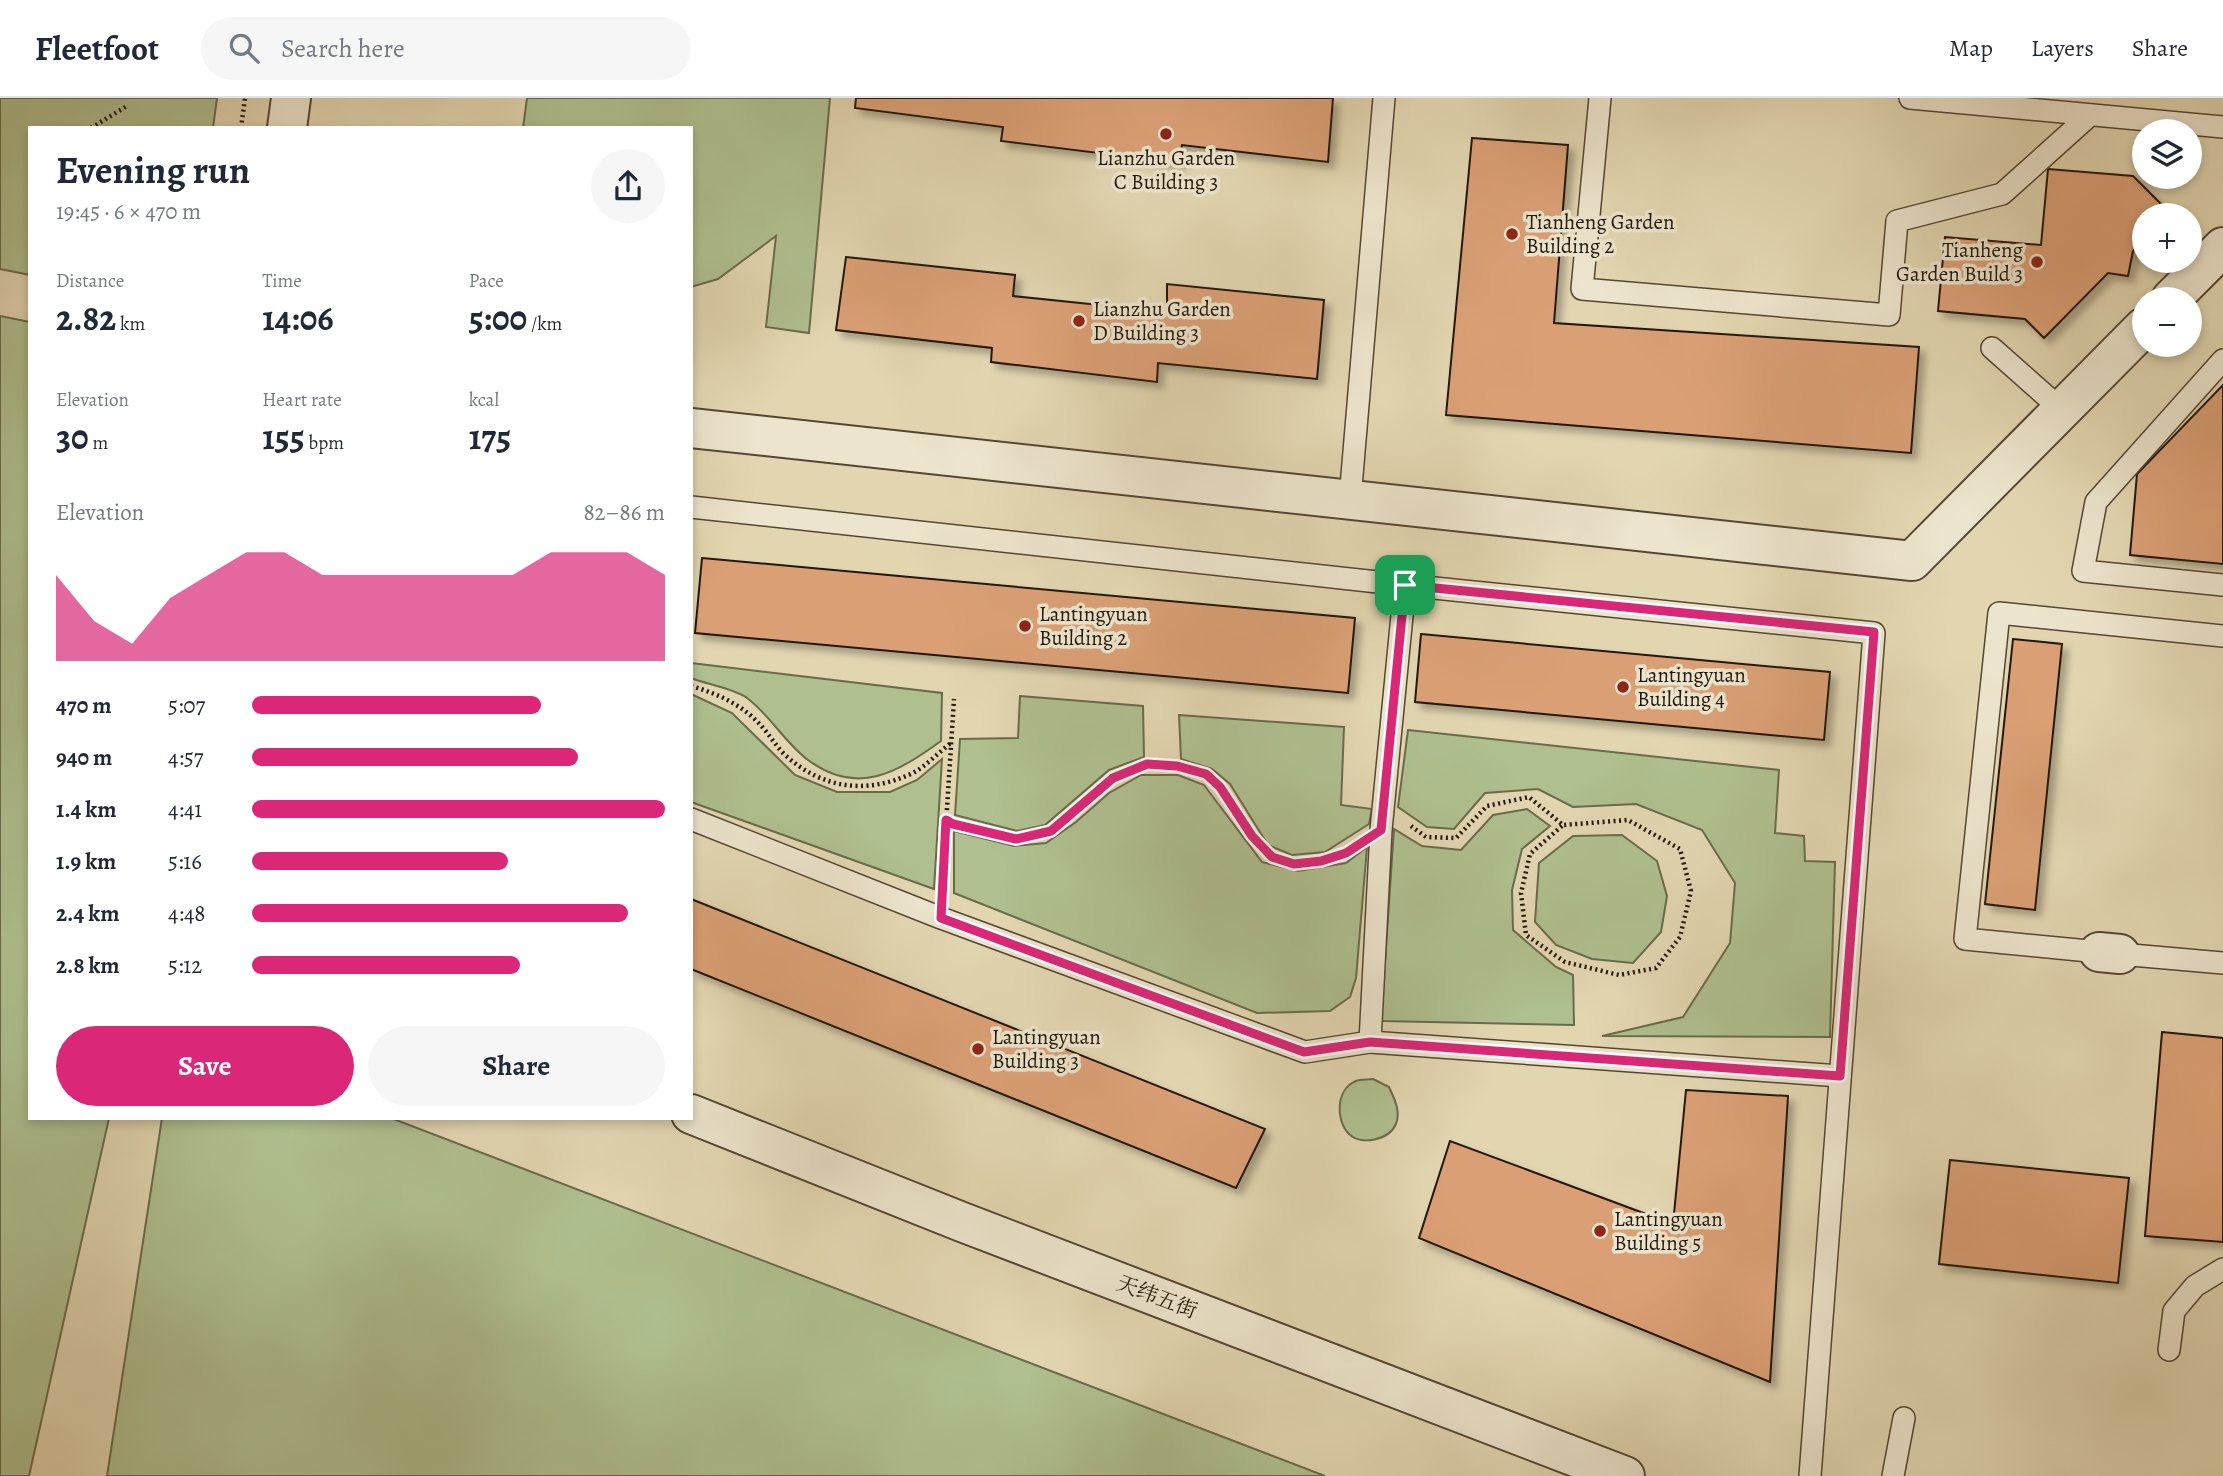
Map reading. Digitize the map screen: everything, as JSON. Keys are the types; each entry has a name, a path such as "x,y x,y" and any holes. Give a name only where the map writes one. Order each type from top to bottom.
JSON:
{"street":[{"path":"287,126 291,98"},
{"path":"2183,287 2223,247"},
{"path":"693,428 1350,499 1910,573 2132,339"},
{"name":"天纬五街","path":"693,1115 962,1222 1625,1476"}],"lane":[{"path":"1350,499 1384,98"},
{"path":"1600,98 1583,289 1889,315 1897,221 2002,194 2090,115"},
{"path":"1910,98 2223,127"},
{"path":"1992,348 2062,410"},
{"path":"2223,360 2096,502 2083,571 2223,585"},
{"path":"693,507 1405,585 1874,632 1811,1476"},
{"path":"1370,1042 1381,830 1405,585"},
{"path":"2223,636 1999,613 1965,940 2223,964"},
{"path":"693,819 941,918 1304,1052 1370,1042 1840,1076"},
{"path":"2169,1350 2174,1311 2195,1286 2223,1269"},
{"path":"1893,1476 1904,1418"}],"path":[{"path":"242,126 246,98"},
{"path":"95,126 127,106"},
{"path":"693,686 708,690 743,708 763,727 782,752 806,772 841,786 878,785 915,772 951,743"},
{"path":"941,918 954,699"},
{"path":"946,820 1016,839 1051,831 1113,778 1147,764 1177,766 1206,774 1220,787 1252,836 1272,857 1294,864 1321,861 1346,853 1381,830"},
{"path":"1384,808 1426,837 1456,838 1486,806 1529,797 1563,825 1628,820 1680,849 1691,891 1680,937 1656,968 1619,975 1565,962 1526,935 1521,893 1530,853 1563,825"}],"green space":[{"path":"0,98 217,98 213,126 28,126 28,275 0,269"},
{"path":"527,98 830,98 809,333 766,327 776,236 718,279 693,286 693,126 523,126"},
{"path":"0,316 28,322 28,1120 109,1120 29,1476 0,1476"},
{"path":"693,663 942,693 941,741 909,762 877,776 844,777 826,771 808,760 763,712 747,698 693,679"},
{"path":"693,695 732,713 795,775 837,792 890,792 917,780 942,759 934,889 693,803"},
{"path":"1020,696 1143,706 1144,757 1109,770 1045,825 1017,831 955,815 960,739 1018,738"},
{"path":"1179,715 1344,727 1341,805 1372,809 1369,824 1325,852 1292,855 1268,845 1230,784 1212,769 1181,759"},
{"path":"1408,730 1779,770 1775,833 1804,836 1805,861 1835,862 1830,1037 1602,1036 1683,1017 1730,943 1735,883 1702,830 1636,804 1573,807 1538,789 1485,793 1454,829 1427,827 1398,807"},
{"path":"1141,775 1178,775 1204,785 1262,862 1298,871 1346,863 1367,847 1356,978 1350,997 1330,1011 1257,1013 954,893 954,831 1014,846 1046,843 1076,822 1109,793"},
{"path":"1527,809 1550,826 1522,849 1512,890 1513,930 1556,967 1573,975 1574,1025 1381,1021 1394,829 1422,846 1461,850 1493,815"},
{"path":"1622,835 1657,861 1667,896 1661,932 1633,963 1592,959 1556,945 1535,922 1539,863 1573,836"},
{"path":"1373,1079 1389,1087 1398,1114 1396,1124 1381,1137 1360,1140 1344,1128 1340,1113 1341,1098 1349,1085 1360,1080"},
{"path":"162,1120 396,1120 1325,1476 107,1476"}],"building":[{"name":"Lianzhu Garden C Building 3","path":"856,98 1333,98 1328,162 1182,145 1179,163 1001,141 1003,127 855,108"},
{"name":"Tianheng Garden Building 2","path":"1472,138 1568,145 1554,323 1919,347 1911,453 1446,415"},
{"name":"Tianheng Garden Build 3","path":"2048,169 2132,176 2132,189 2146,189 2160,203 2132,203 2132,256 2128,276 2108,273 2044,338 2025,319 1938,311 1945,237 2041,245"},
{"name":"Lianzhu Garden D Building 3","path":"846,257 1015,275 1013,296 1167,312 1167,284 1324,300 1317,379 1158,363 1157,382 991,362 992,348 836,330"},
{"path":"2223,385 2223,564 2130,555 2137,474"},
{"name":"Lantingyuan Building 2","path":"702,558 1355,618 1348,693 695,633"},
{"name":"Lantingyuan Building 4","path":"1421,634 1830,672 1824,740 1415,702"},
{"path":"2013,639 2062,644 2035,910 1985,904"},
{"name":"Lantingyuan Building 3","path":"693,900 1265,1129 1236,1188 693,970"},
{"path":"2162,1032 2223,1038 2223,1242 2145,1236"},
{"name":"Lantingyuan Building 5","path":"1686,1090 1788,1096 1770,1382 1419,1238 1450,1141 1673,1224"},
{"path":"1950,1160 2129,1178 2118,1283 1939,1264"}],"place":[{"name":"Lianzhu Garden C Building 3","path":"1166,134"},
{"name":"Tianheng Garden Building 2","path":"1512,234"},
{"name":"Tianheng Garden Build 3","path":"2037,262"},
{"name":"Lianzhu Garden D Building 3","path":"1079,321"},
{"name":"Lantingyuan Building 2","path":"1025,626"},
{"name":"Lantingyuan Building 4","path":"1623,687"},
{"name":"Lantingyuan Building 3","path":"978,1049"},
{"name":"Lantingyuan Building 5","path":"1600,1231"}],"route":[{"path":"1405,585 1874,632 1840,1076 1370,1042 1304,1052 941,918 946,820 1016,839 1051,831 1113,778 1147,764 1177,766 1206,774 1220,787 1252,836 1272,857 1294,864 1321,861 1346,853 1381,830 1405,585"}]}
